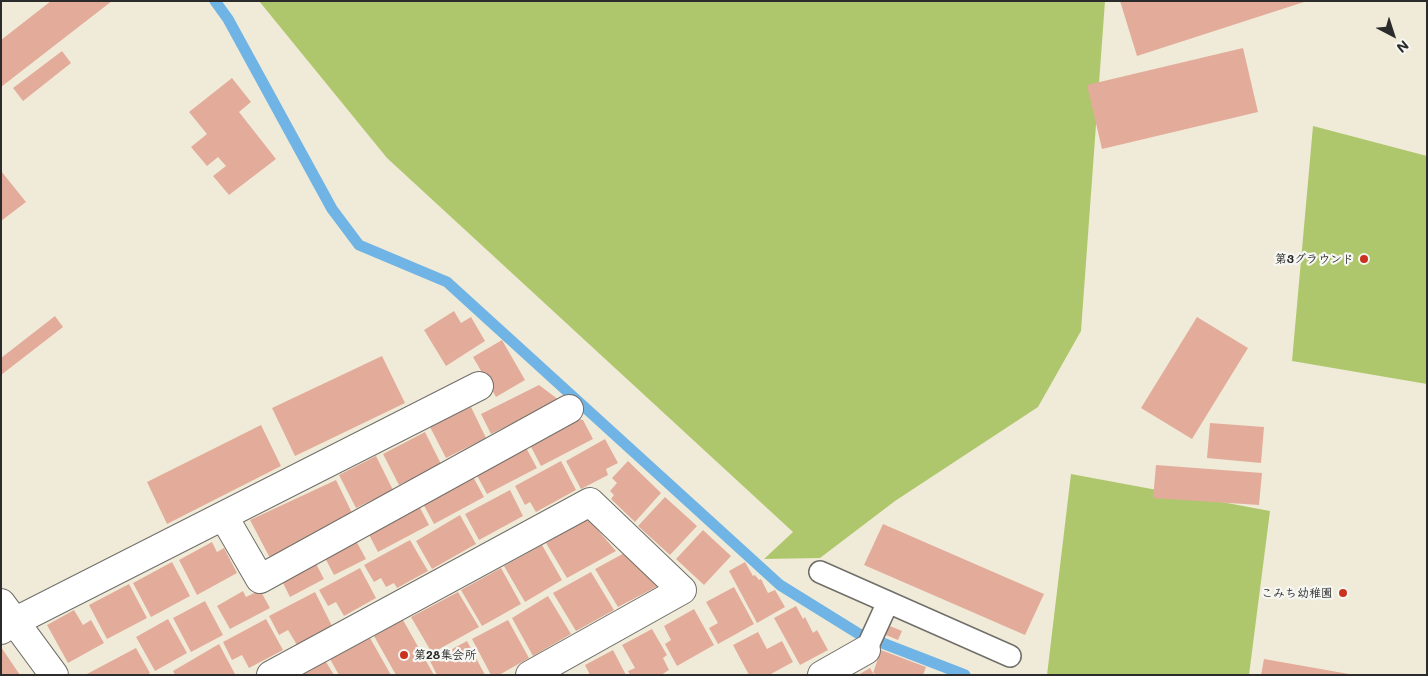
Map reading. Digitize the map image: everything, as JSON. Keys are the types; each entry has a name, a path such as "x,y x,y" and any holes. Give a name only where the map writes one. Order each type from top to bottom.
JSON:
{"street":[{"path":"54,675 6,618 224,517 479,386"},
{"path":"224,517 260,578 569,409"},
{"path":"271,675 590,502 682,590 530,675"},
{"path":"822,675 866,650"}],"lane":[{"path":"820,572 1010,656"},
{"path":"866,650 888,602"}],"green space":[{"path":"259,1 1105,1 1081,331 1038,407 895,501 820,558 764,559 793,532 387,158"},
{"name":"第3グラウンド","path":"1313,126 1427,156 1427,384 1292,361"},
{"path":"1071,474 1270,511 1249,675 1047,675"}],"building":[{"path":"51,1 112,1 1,87 1,40"},
{"path":"1120,1 1304,1 1304,2 1137,56"},
{"path":"1243,48 1258,112 1102,149 1087,85"},
{"path":"62,51 71,63 23,101 13,88"},
{"path":"232,78 251,102 239,112 276,159 229,195 213,176 226,166 218,157 207,166 191,147 207,134 189,112"},
{"path":"1,171 26,202 1,221"},
{"path":"454,311 461,323 471,317 485,341 446,366 424,330"},
{"path":"55,316 63,327 1,375 1,358"},
{"path":"1197,317 1248,348 1192,439 1141,408"},
{"path":"502,340 525,380 496,397 473,357"},
{"path":"382,356 405,403 295,456 272,408"},
{"path":"539,385 559,400 491,434 481,414"},
{"path":"471,407 486,438 446,458 430,427"},
{"path":"575,418 583,420 593,439 541,466 529,443"},
{"path":"1210,423 1264,427 1261,463 1207,458"},
{"path":"261,425 281,466 167,524 147,482"},
{"path":"425,432 441,464 399,485 383,454"},
{"path":"605,439 618,463 606,469 608,475 581,489 566,461"},
{"path":"524,444 537,468 487,494 474,470"},
{"path":"376,456 393,490 356,508 339,475"},
{"path":"561,461 576,490 536,512 530,502 525,505 515,486"},
{"path":"628,461 661,493 635,522 611,499 614,495 610,491 617,483 612,478"},
{"path":"1156,465 1262,473 1259,505 1153,498"},
{"path":"471,473 484,497 434,524 421,500"},
{"path":"336,480 353,515 270,558 250,520"},
{"path":"510,490 523,516 479,540 465,514"},
{"path":"665,497 697,526 670,555 638,526"},
{"path":"417,502 429,525 378,552 366,529"},
{"path":"460,515 476,544 432,569 416,541"},
{"path":"588,519 616,551 567,578 546,543"},
{"path":"883,524 1044,594 1025,635 864,565"},
{"path":"703,530 731,556 704,585 676,559"},
{"path":"354,537 366,559 334,575 323,554"},
{"path":"410,540 428,571 397,588 394,583 386,587 381,578 374,582 364,565"},
{"path":"212,542 217,552 224,548 237,573 197,595 179,560"},
{"path":"542,545 562,580 525,602 504,566"},
{"path":"628,551 660,585 618,607 595,569"},
{"path":"313,558 324,579 290,597 280,577"},
{"path":"172,562 190,596 151,617 133,583"},
{"path":"745,562 753,576 755,575 759,580 761,579 768,593 775,590 785,607 757,623 729,571"},
{"path":"360,568 376,598 344,616 336,602 328,606 319,590"},
{"path":"501,568 521,604 482,626 461,590"},
{"path":"591,572 614,610 576,631 553,593"},
{"path":"129,584 147,618 107,639 89,605"},
{"path":"734,587 754,624 718,644 709,628 718,623 706,602"},
{"path":"260,590 270,608 230,629 217,606 243,591 246,597"},
{"path":"315,592 332,626 297,645 288,630 279,635 269,616"},
{"path":"458,592 479,627 432,653 411,617"},
{"path":"548,596 571,634 533,656 512,618"},
{"path":"205,601 223,635 191,652 173,618"},
{"path":"796,606 803,619 805,617 813,633 817,630 828,650 800,665 774,618"},
{"path":"694,609 714,645 677,666 665,644 671,640 664,626"},
{"path":"74,610 83,625 91,620 104,643 68,663 47,625"},
{"path":"168,619 187,653 155,671 136,637"},
{"path":"266,619 283,650 249,668 242,655 232,660 223,642"},
{"name":"第28集会所","path":"403,620 434,675 396,675 374,636"},
{"path":"508,620 529,658 499,675 491,675 472,639"},
{"path":"890,626 902,631 898,640 886,635"},
{"path":"652,629 667,655 663,658 669,670 661,675 630,675 628,671 635,668 622,645"},
{"path":"758,632 767,649 782,641 793,662 769,675 749,675 733,645"},
{"path":"370,638 391,675 339,675 330,659"},
{"path":"467,641 485,675 437,675 430,661"},
{"path":"219,644 235,674 175,675 173,671"},
{"path":"1,647 20,675 1,675"},
{"path":"136,648 150,673 147,675 85,675"},
{"path":"613,650 626,675 590,675 585,665"},
{"path":"881,650 926,667 923,675 879,675 873,673"},
{"path":"1264,659 1349,674 1349,675 1261,675"},
{"path":"326,662 334,675 302,675"},
{"path":"870,668 874,675 858,675"}],"waterway":[{"path":"215,1 228,19 332,209 359,245 447,282 780,585 859,634 965,675"}],"place":[{"name":"第3グラウンド","path":"1364,259"},
{"name":"こみち幼稚園","path":"1343,593"},
{"name":"第28集会所","path":"404,655"}]}
